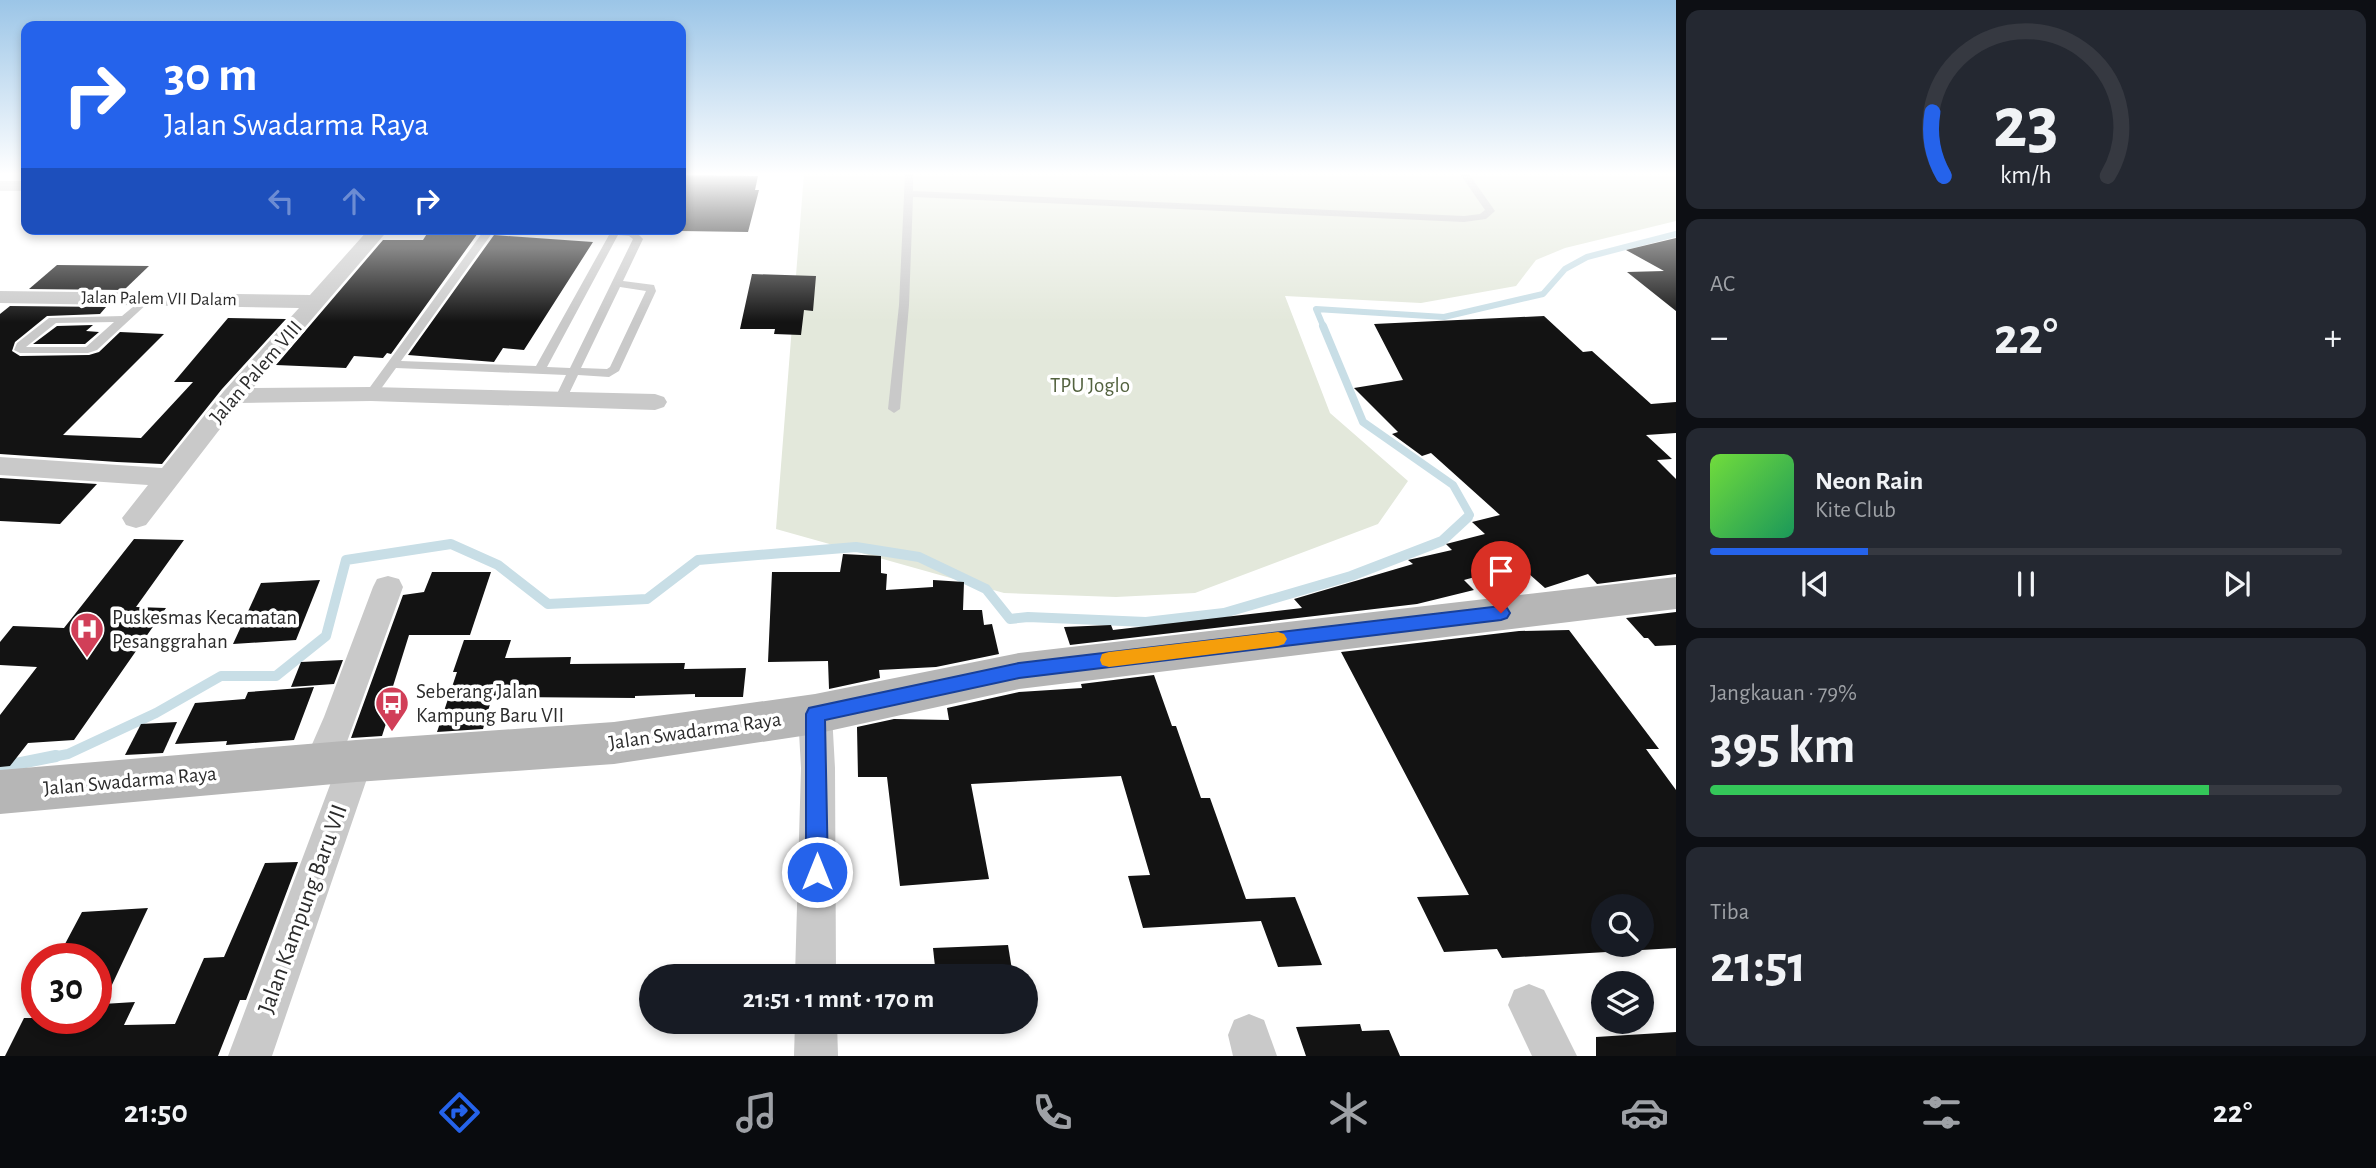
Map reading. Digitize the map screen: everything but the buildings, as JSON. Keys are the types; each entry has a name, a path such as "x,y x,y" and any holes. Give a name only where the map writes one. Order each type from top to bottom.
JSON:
{"main road":[{"name":"Jalan Swadarma Raya","path":"0,792 614,743 815,714 1019,671 1676,593"}],"street":[{"name":"Jalan Palem VIII","path":"136,518 233,396 375,235"},
{"name":"Jalan Palem VII Dalam","path":"0,297 317,302"},
{"path":"233,396 371,394 656,402"},
{"path":"0,466 169,477"},
{"name":"Jalan Kampung Baru VII","path":"250,1056 338,763 341,717 388,587"},
{"path":"815,714 818,768 816,964"},
{"path":"1529,1005 1555,1056"},
{"path":"816,1034 816,1056"}],"lane":[{"path":"894,409 904,305 907,223"},
{"path":"371,394 486,235"},
{"path":"539,371 613,235"},
{"path":"560,400 638,239 634,235"},
{"path":"391,364 603,374 615,369 651,291 650,286 616,283"},
{"path":"123,319 53,320 22,345 20,350 88,350 146,299"}],"green space":[{"name":"TPU Joglo","path":"800,223 1667,223 1565,248 1536,260 1516,286 1421,303 1285,296 1330,413 1408,481 1378,524 1195,593 1116,597 1004,593 776,529"}],"waterway":[{"path":"1324,328 1316,309 1444,317 1543,294 1565,269 1587,257 1676,234"},
{"path":"1323,326 1363,422 1453,485 1470,515 1468,517"},
{"path":"47,758 68,754 156,713 221,676 276,676 326,636 346,560 451,544 498,565 548,604 647,599 698,560 856,547 919,557 986,589 1010,619 1028,617 1146,622 1224,613 1351,576 1442,541 1468,517"},
{"path":"0,767 56,756"}],"slow traffic":[{"path":"1109,660 1278,639"}],"place":[{"name":"Puskesmas Kecamatan Pesanggrahan","path":"87,659"},
{"name":"Seberang Jalan Kampung Baru VII","path":"392,733"}],"route":[{"path":"817,872 818,768 815,714 1019,671 1501,613"}]}
